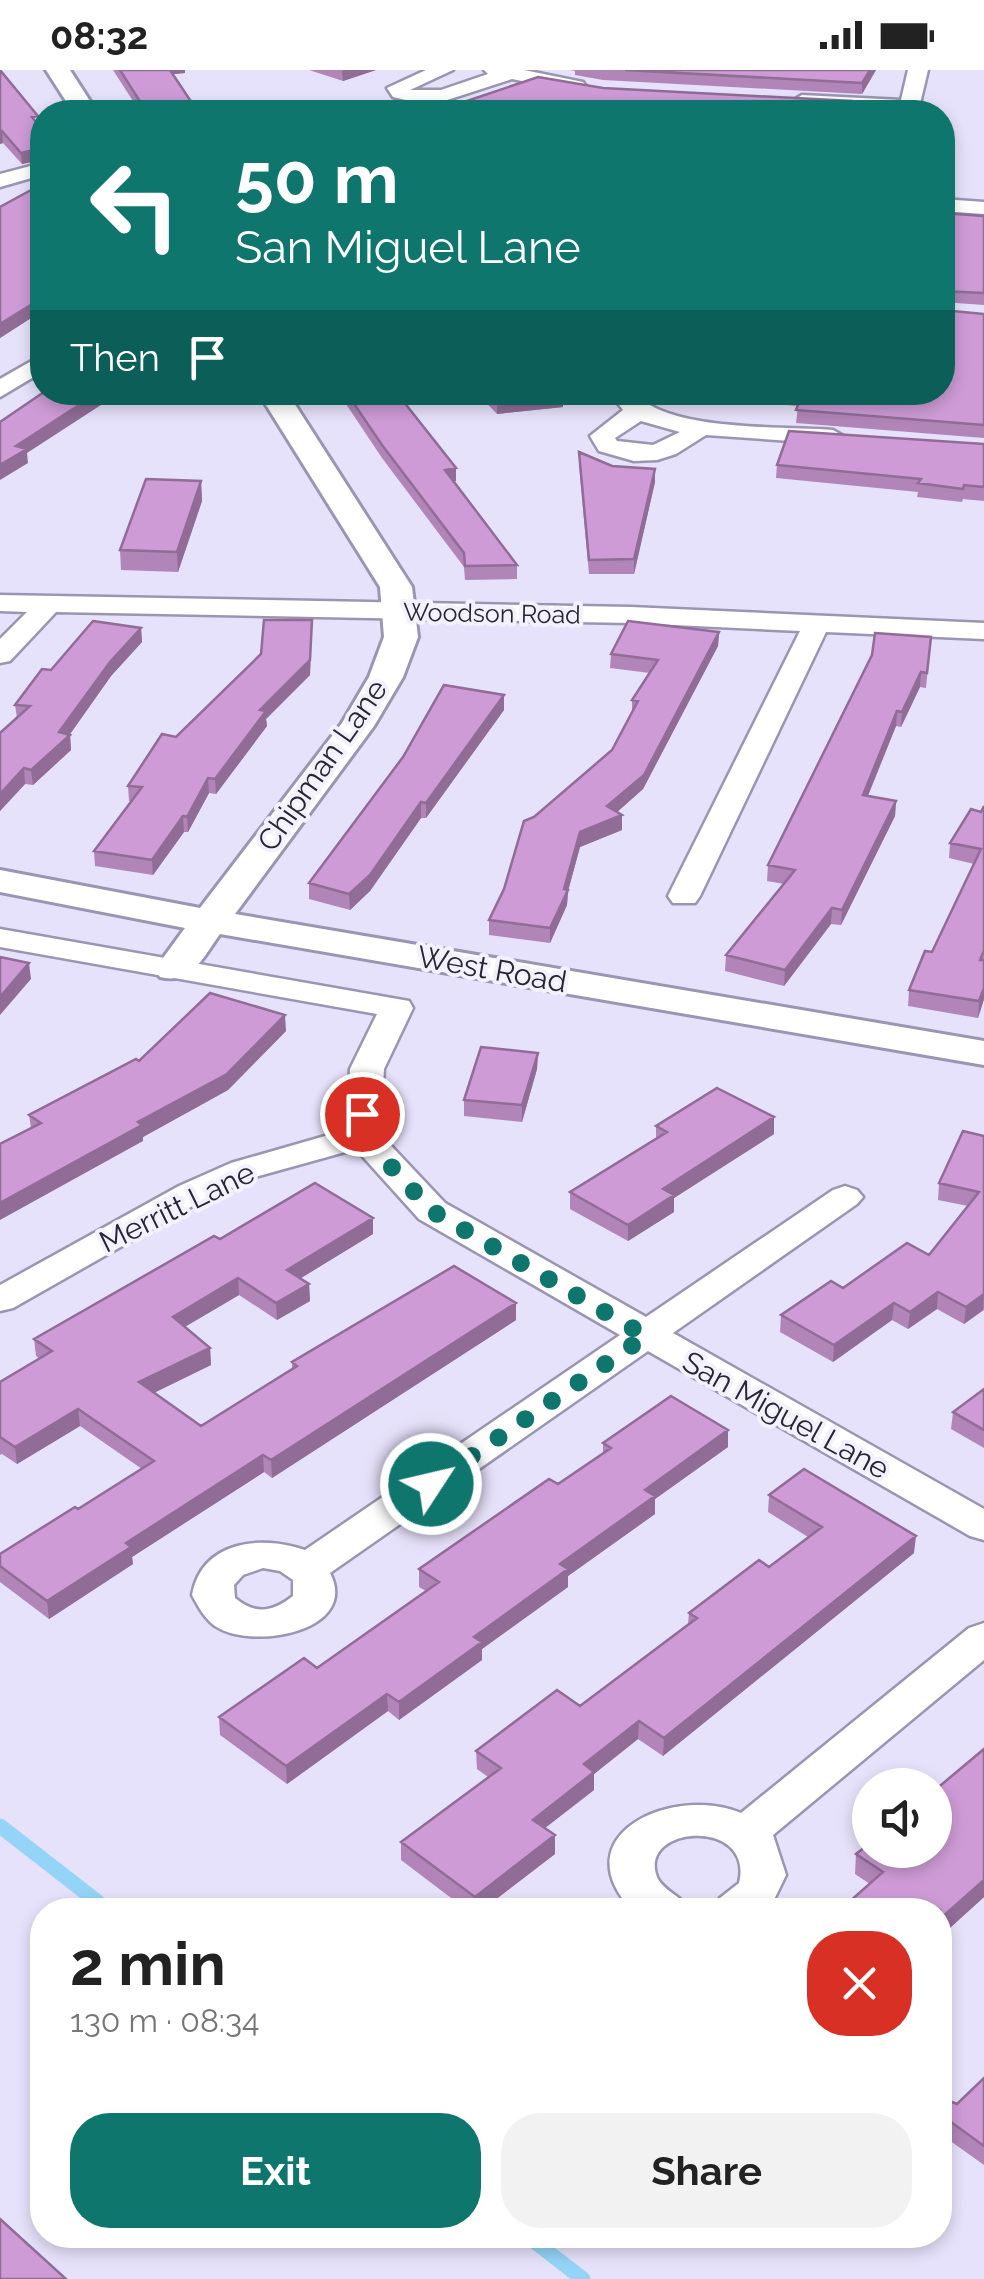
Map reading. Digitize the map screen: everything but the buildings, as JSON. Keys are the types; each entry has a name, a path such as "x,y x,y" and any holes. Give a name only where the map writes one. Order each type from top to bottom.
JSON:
{"street":[{"path":"58,70 77,100"},
{"path":"443,70 397,88 412,98 429,98 501,72 603,90"},
{"path":"910,100 918,70"},
{"path":"0,180 30,173"},
{"path":"955,206 984,208"},
{"path":"0,390 30,370"},
{"name":"Chipman Lane","path":"174,968 366,710 386,677 401,637 396,588 280,405"},
{"path":"627,405 602,436 608,446 644,455 674,449 700,428"},
{"path":"637,405 700,428 852,438"},
{"name":"Woodson Road","path":"0,603 818,622 984,631"},
{"path":"0,655 46,607"},
{"path":"684,896 818,622"},
{"name":"West Road","path":"0,881 210,921 984,1053"},
{"name":"West Road","path":"0,938 397,1008 371,1048 361,1091 363,1136"},
{"name":"Merritt Lane","path":"0,1300 190,1192 258,1165 363,1136"},
{"name":"San Miguel Lane","path":"363,1136 432,1211 984,1527"},
{"path":"308,1568 845,1197"},
{"path":"745,1834 984,1638"},
{"path":"649,1898 634,1878 632,1862 637,1846 649,1832 686,1818 728,1824 758,1848 764,1864 764,1881 753,1898"}],"waterway":[{"path":"0,1826 93,1898"},
{"path":"543,2248 583,2279"}],"route":[{"path":"362,1114 363,1136 396,1177 432,1211 646,1336 431,1484"}]}
